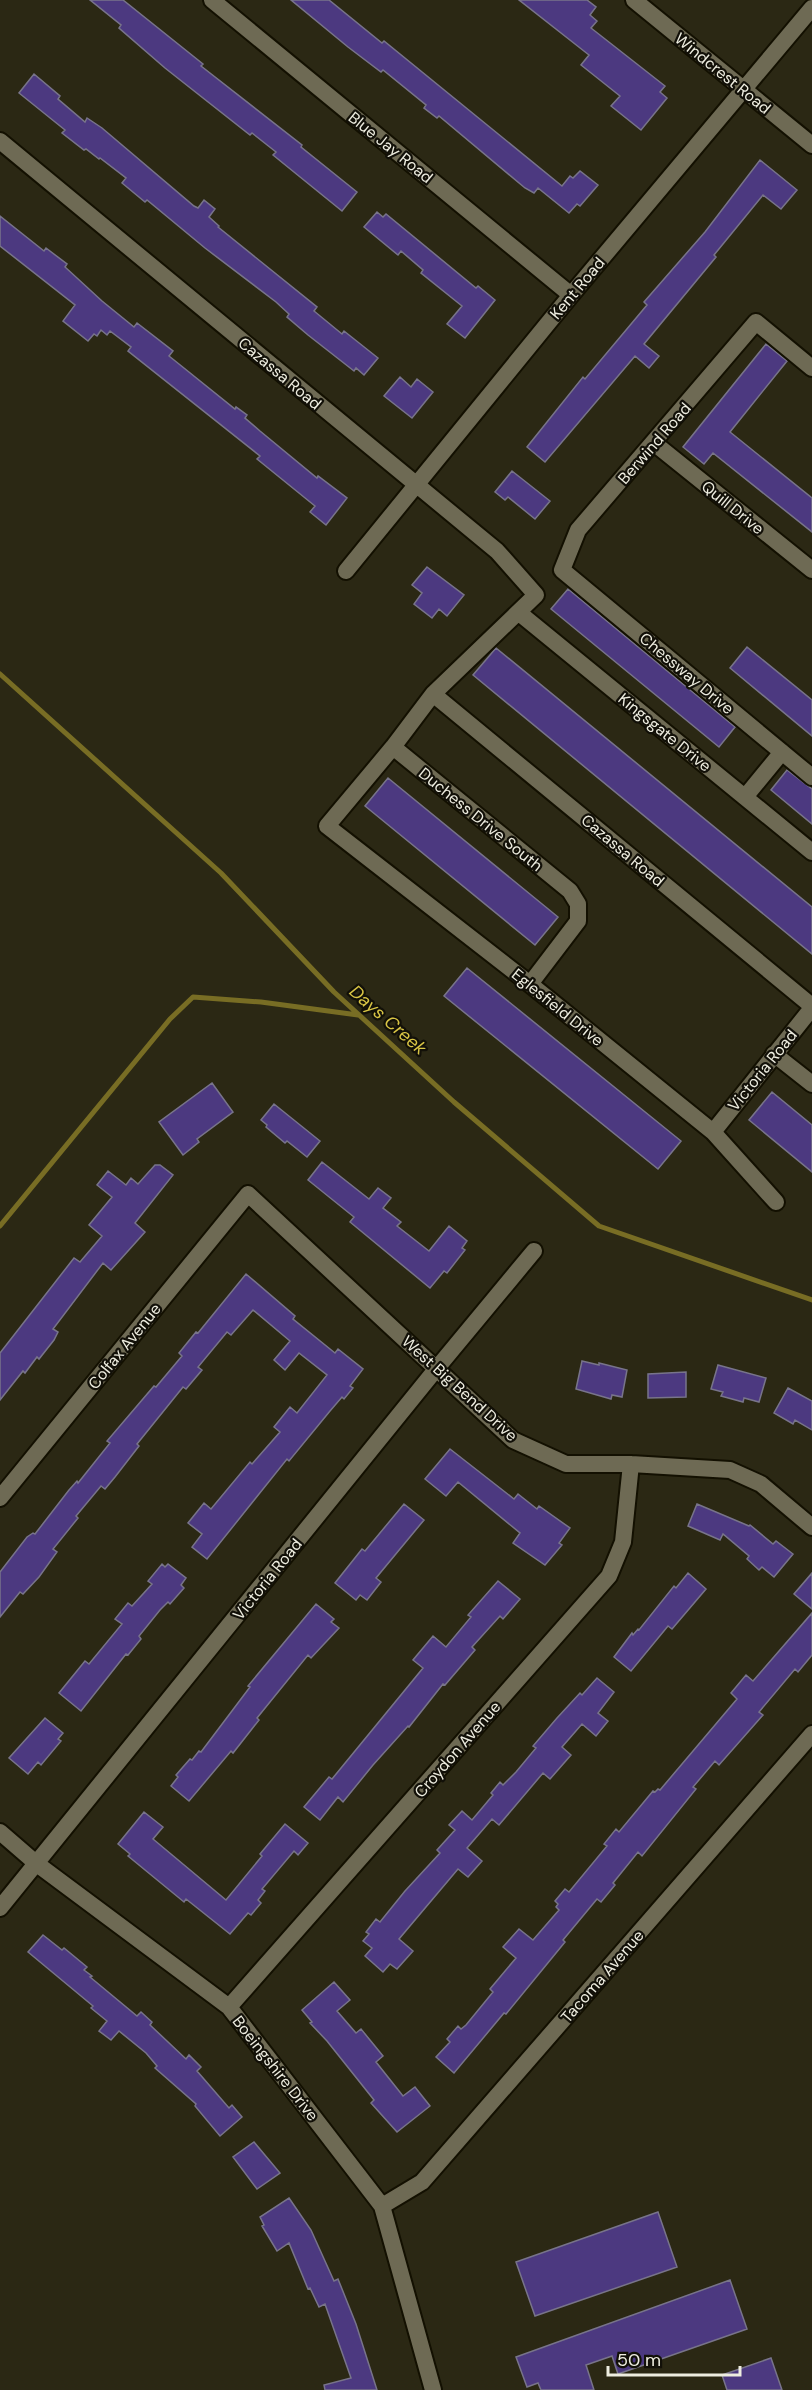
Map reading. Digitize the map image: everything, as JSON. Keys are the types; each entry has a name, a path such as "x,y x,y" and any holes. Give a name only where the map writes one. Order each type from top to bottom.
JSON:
{"street":[{"name":"Blue Jay Road","path":"212,0 571,295"},
{"name":"Windcrest Road","path":"634,0 812,145"},
{"name":"Kent Road","path":"346,571 571,295 812,8"},
{"name":"Cazassa Road","path":"0,141 497,551 536,595 518,612"},
{"name":"Berwind Road","path":"562,570 578,530 756,322 812,368"},
{"name":"Quill Drive","path":"654,443 812,570"},
{"name":"Chessway Drive","path":"562,570 812,777"},
{"path":"393,747 433,694 518,612"},
{"name":"Kingsgate Drive","path":"518,612 812,852"},
{"name":"Cazassa Road","path":"433,694 812,1007"},
{"name":"Eglesfield Drive","path":"393,747 327,826 530,984 713,1132 776,1202"},
{"name":"Duchess Drive South","path":"393,747 570,891 578,904 578,921 530,984"},
{"path":"745,797 782,752"},
{"name":"Victoria Road","path":"713,1132 812,1007"},
{"path":"774,1054 812,1084"},
{"name":"West Big Bend Drive","path":"248,1194 513,1440 566,1464 631,1464 730,1470 761,1484 812,1527"},
{"name":"Colfax Avenue","path":"0,1498 248,1194"},
{"name":"Victoria Road","path":"0,1908 534,1251"},
{"name":"Croydon Avenue","path":"229,2007 609,1576 623,1542 631,1464"},
{"name":"Tacoma Avenue","path":"382,2206 422,2182 812,1734"},
{"name":"Boeingshire Drive","path":"0,1832 37,1864 229,2007 382,2206 433,2390"}],"building":[{"path":"90,0 123,0 357,192 342,211 273,155 276,152 252,133 250,135 165,68 119,28 121,25"},
{"path":"291,0 329,0 382,43 384,41 562,186 570,176 573,178 580,171 598,185 580,206 577,204 569,213 538,188 534,193 525,188 439,116 437,118 424,108 426,105 383,70 381,72 348,47"},
{"path":"519,0 587,0 596,7 590,15 597,21 591,28 665,86 660,92 667,98 641,130 611,106 620,96 581,65 589,55"},
{"path":"34,74 85,122 87,118 102,128 194,206 198,208 204,200 215,209 209,217 218,227 317,307 314,311 342,334 344,331 378,358 364,375 356,368 354,371 308,335 287,317 289,314 276,302 147,200 145,202 122,183 126,178 62,133 65,130 19,93"},
{"path":"760,160 797,190 781,209 763,195 714,255 716,257 644,344 659,356 649,368 635,356 545,462 527,447 583,377 585,379 647,305 644,302 705,232"},
{"path":"377,212 383,217 386,214 476,288 478,286 495,300 465,338 447,324 462,306 421,273 423,270 401,251 398,255 364,227"},
{"path":"0,216 44,251 46,248 67,264 65,267 102,301 134,327 137,323 173,351 169,356 235,409 236,407 247,415 245,418 317,478 318,476 347,498 326,525 310,512 315,506 257,459 260,456 128,351 131,347 110,331 107,335 101,330 97,336 94,334 88,341 63,321 75,305 0,246"},
{"path":"766,344 787,361 730,432 812,498 812,532 713,453 704,464 683,447"},
{"path":"400,377 411,387 417,379 433,392 412,418 384,396"},
{"path":"512,471 550,501 535,519 508,497 505,500 495,492"},
{"path":"427,567 464,595 447,616 439,609 432,618 414,604 422,593 412,585"},
{"path":"568,589 735,727 719,747 551,609"},
{"path":"747,647 812,700 812,736 730,668"},
{"path":"496,648 812,907 812,954 473,675"},
{"path":"787,770 812,789 812,824 771,790"},
{"path":"388,778 558,917 535,945 365,806"},
{"path":"467,968 681,1141 658,1169 444,996"},
{"path":"212,1083 233,1112 197,1139 199,1142 183,1155 159,1122"},
{"path":"772,1092 812,1125 812,1172 749,1120"},
{"path":"274,1104 320,1141 307,1157 287,1141 285,1143 261,1120"},
{"path":"322,1162 369,1199 378,1188 391,1198 383,1208 401,1222 397,1226 429,1251 449,1226 467,1241 462,1248 465,1250 447,1273 444,1271 430,1288 350,1222 354,1217 308,1180"},
{"path":"155,1165 160,1165 173,1175 135,1223 145,1232 111,1270 103,1263 53,1329 58,1332 54,1340 25,1373 23,1371 0,1400 0,1353 74,1258 80,1262 102,1236 89,1225 112,1197 97,1185 108,1171 126,1185 131,1178 138,1184"},
{"path":"246,1274 295,1316 293,1319 335,1353 338,1349 363,1369 350,1386 353,1388 344,1399 342,1397 289,1461 287,1459 207,1559 192,1547 202,1534 188,1523 204,1503 211,1509 250,1462 252,1464 280,1432 274,1427 290,1407 297,1413 327,1375 299,1353 285,1370 274,1360 290,1341 253,1310 231,1335 227,1332 198,1367 202,1370 186,1389 183,1387 137,1444 139,1446 115,1477 105,1489 101,1486 76,1516 78,1518 53,1549 57,1552 39,1577 23,1594 20,1592 0,1617 0,1572 27,1537 35,1534 69,1490 77,1481 78,1483 110,1443 107,1441 182,1356 179,1353"},
{"path":"582,1361 627,1370 622,1397 612,1395 611,1399 576,1389"},
{"path":"718,1365 766,1378 759,1402 744,1398 743,1402 721,1396 723,1392 711,1389"},
{"path":"686,1372 686,1397 648,1398 648,1374"},
{"path":"788,1388 812,1401 812,1430 795,1420 793,1424 774,1413"},
{"path":"450,1449 514,1499 518,1494 537,1509 539,1506 570,1528 559,1543 562,1545 545,1565 513,1543 520,1533 458,1482 446,1496 425,1479"},
{"path":"404,1504 424,1520 376,1578 381,1582 367,1600 360,1595 356,1600 335,1583 362,1549 365,1551"},
{"path":"697,1504 750,1525 773,1544 776,1541 793,1554 774,1577 762,1567 759,1570 747,1559 749,1556 723,1534 720,1540 688,1526"},
{"path":"162,1564 165,1567 168,1564 186,1578 181,1585 184,1588 170,1604 168,1602 160,1610 139,1636 141,1639 128,1655 126,1654 81,1711 59,1693 85,1661 89,1664 122,1624 115,1619 128,1603 132,1606 152,1584 148,1581"},
{"path":"688,1573 706,1589 672,1629 668,1626 631,1671 614,1657 632,1633 633,1635 639,1630 674,1586 676,1588"},
{"path":"812,1573 812,1609 794,1594"},
{"path":"498,1581 520,1599 503,1619 500,1616 472,1647 475,1650 445,1685 443,1684 409,1727 373,1765 343,1802 338,1797 320,1820 304,1807 329,1777 332,1779 423,1668 413,1660 433,1636 446,1647 471,1617 468,1615"},
{"path":"316,1604 334,1619 331,1622 339,1628 311,1658 308,1655 257,1718 259,1720 233,1753 231,1751 189,1801 171,1786 178,1777 176,1775 190,1759 192,1760 199,1751 201,1752 250,1687 248,1686"},
{"path":"812,1613 812,1655 798,1672 795,1669 759,1712 763,1715 719,1765 715,1761 693,1787 696,1789 642,1856 638,1852 601,1902 597,1899 506,2014 504,2013 454,2073 436,2057 450,2042 447,2039 458,2026 461,2029 466,2025 493,1992 490,1989 516,1958 503,1947 519,1929 533,1940 559,1910 555,1901 565,1889 569,1892 607,1846 604,1844 616,1829 619,1832 653,1791 660,1790 737,1699 731,1693 746,1675 753,1681"},
{"path":"597,1678 614,1692 598,1713 608,1721 596,1736 582,1724 562,1747 571,1755 550,1779 543,1773 499,1825 492,1819 467,1848 482,1861 468,1877 458,1869 399,1939 413,1951 397,1969 390,1964 383,1972 365,1956 372,1948 363,1941 369,1934 366,1932 376,1919 380,1922 440,1853 437,1850 455,1830 449,1825 462,1811 472,1820 493,1795 491,1793 500,1782 503,1785 516,1772 536,1748 533,1746 557,1718"},
{"path":"45,1718 63,1733 58,1739 61,1741 41,1765 38,1762 28,1774 9,1758"},
{"path":"144,1812 163,1827 153,1839 226,1900 285,1824 308,1843 298,1855 294,1851 262,1889 265,1891 258,1900 261,1903 251,1915 248,1913 230,1934 186,1899 184,1902 128,1856 130,1854 118,1844"},
{"path":"43,1935 62,1950 64,1948 87,1967 84,1970 92,1976 90,1977 137,2016 141,2012 152,2022 150,2025 186,2059 189,2055 201,2067 197,2071 229,2108 232,2105 242,2117 220,2136 195,2106 196,2104 155,2068 157,2066 146,2053 119,2031 111,2040 99,2031 107,2021 91,2008 93,2006 28,1952"},
{"path":"334,1982 350,2000 337,2011 356,2033 361,2029 383,2056 376,2062 403,2096 415,2087 430,2106 397,2132 371,2103 374,2100 310,2023 312,2022 302,2010"},
{"path":"254,2142 280,2173 257,2189 233,2157"},
{"path":"289,2198 311,2230 334,2281 338,2279 356,2324 377,2390 325,2390 324,2385 351,2378 325,2304 319,2307 310,2288 308,2289 289,2243 277,2251 262,2226 264,2225 260,2217"},
{"path":"658,2212 677,2267 535,2316 516,2262"},
{"path":"730,2280 747,2329 618,2374 612,2356 586,2365 594,2390 541,2390 538,2383 527,2387 516,2357"},
{"path":"771,2358 782,2390 727,2390 722,2375"}],"waterway":[{"name":"Days Creek","path":"0,674 221,873 334,992 454,1102 599,1226 812,1300"},
{"path":"0,1226 170,1019 193,997 261,1002 358,1015"}]}
